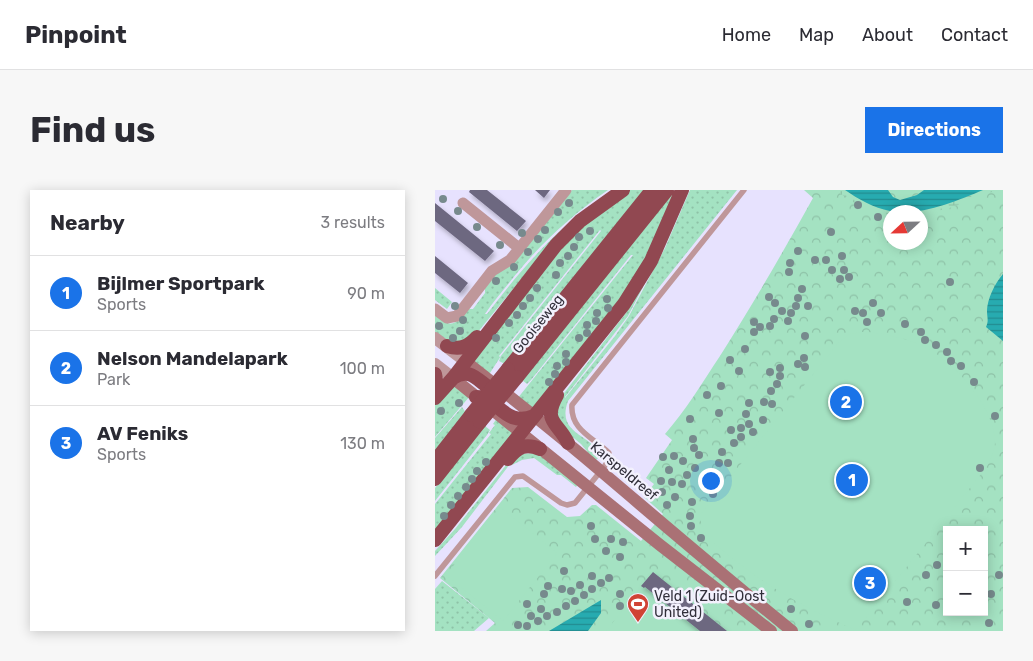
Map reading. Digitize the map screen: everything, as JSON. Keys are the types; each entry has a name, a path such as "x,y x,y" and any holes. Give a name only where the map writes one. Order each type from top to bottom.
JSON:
{"highway":[{"path":"435,398 568,233 586,216 623,190"},
{"name":"Gooiseweg","path":"513,373 652,190"},
{"name":"Gooiseweg","path":"435,479 476,419 667,190"},
{"path":"435,540 624,304 644,274 682,190"},
{"path":"447,346 461,348 469,346 483,328 495,323"},
{"path":"568,444 563,432 552,421 550,411 556,396 576,372 578,362"},
{"path":"435,374 437,380 435,387"},
{"path":"453,378 462,374 471,375 494,391 503,392"},
{"path":"475,397 483,397 513,418 525,419 534,416"},
{"name":"Gooiseweg","path":"435,461 476,419"},
{"path":"489,472 500,468 519,448 531,446 540,449"}],"main road":[{"name":"Karspeldreef","path":"465,361 568,444 711,566 792,631"},
{"path":"453,378 660,545 771,631"}],"street":[{"path":"435,309 447,318 457,316 492,271 509,260 565,190"},
{"path":"463,203 519,248"},
{"name":"Karspeldreef","path":"435,338 465,361"},
{"path":"435,364 453,378"}],"lane":[{"path":"435,576 515,477 523,476 561,503 567,505 575,502 588,487 609,459 609,453 577,426 572,415 573,405 744,190"}],"green space":[{"path":"572,190 608,190 580,210 543,245 520,270 485,314 487,314 529,262 559,232 593,203 612,190 550,244 477,333 458,345 435,334 435,315 445,322 453,323 460,319 468,309 473,309 495,275 513,263"},
{"path":"629,190 645,190 505,364 499,361 501,356 488,376 470,361 571,236","holes":["600,230 601,231 500,357"]},
{"path":"686,190 689,190 669,237 628,316 565,398 629,316 665,248 690,190 737,190 568,401 565,413 567,421 571,428 596,449 599,457 595,461 581,444 564,430 556,419 558,401 626,313 648,272"},
{"path":"804,190 1003,190 1003,631 486,631 495,623 440,578 512,488 528,487 567,517 580,516 592,505 596,505 641,541 663,514 644,497 654,484 646,478 672,440 665,434 694,396 768,278 813,198"},
{"path":"835,190 850,193 883,209 883,213 853,202"},
{"path":"997,190 953,207 928,213 928,208 978,193"},
{"path":"671,193 674,195 642,270 533,410 517,399 633,255 631,255 531,380 527,384 522,380"},
{"path":"435,288 452,302 447,309 435,300"},
{"path":"862,332 908,340 932,351 953,368 982,403 989,416 995,443 993,453 986,468 856,630 795,600 751,573 709,538 699,516 839,342 850,334"},
{"path":"453,383 470,396 435,437 435,403"},
{"path":"462,407 466,413 435,452 435,438"},
{"path":"497,418 515,433 435,536 435,504 491,434 489,433 495,425 493,424"},
{"path":"485,426 490,430 487,435 435,501 435,488"},
{"path":"537,453 579,483 576,487 534,458 510,464 462,527 435,556 435,551 511,459 518,454"},
{"path":"500,507 557,553 503,621 446,575"},
{"path":"653,572 727,631 606,631"},
{"path":"442,581 489,618 474,631 435,631 435,589"}],"shaded area":[{"path":"845,190 888,190 893,197 900,200 917,195 924,190 983,190 928,209 928,205 883,205 883,210 861,200"},
{"path":"1003,274 1003,341 986,327 988,321 987,306 990,296 994,286"},
{"path":"601,600 601,613 588,631 549,631"}],"building":[{"path":"470,190 487,190 526,221 517,231 469,192"},
{"path":"535,190 550,190 544,198"},
{"path":"435,203 494,251 485,261 435,221"},
{"path":"435,256 468,283 460,293 435,273"},
{"path":"653,572 727,631 700,631 645,587 641,586"},
{"path":"876,573 883,576 883,582 873,595 866,595 863,592 863,587"}],"place":[{"name":"Nelson Mandelapark","path":"846,402"},
{"name":"Bijlmer Sportpark","path":"852,480"},
{"name":"AV Feniks","path":"870,583"},
{"name":"Veld 1 (Zuid-Oost United)","path":"638,623"}]}
